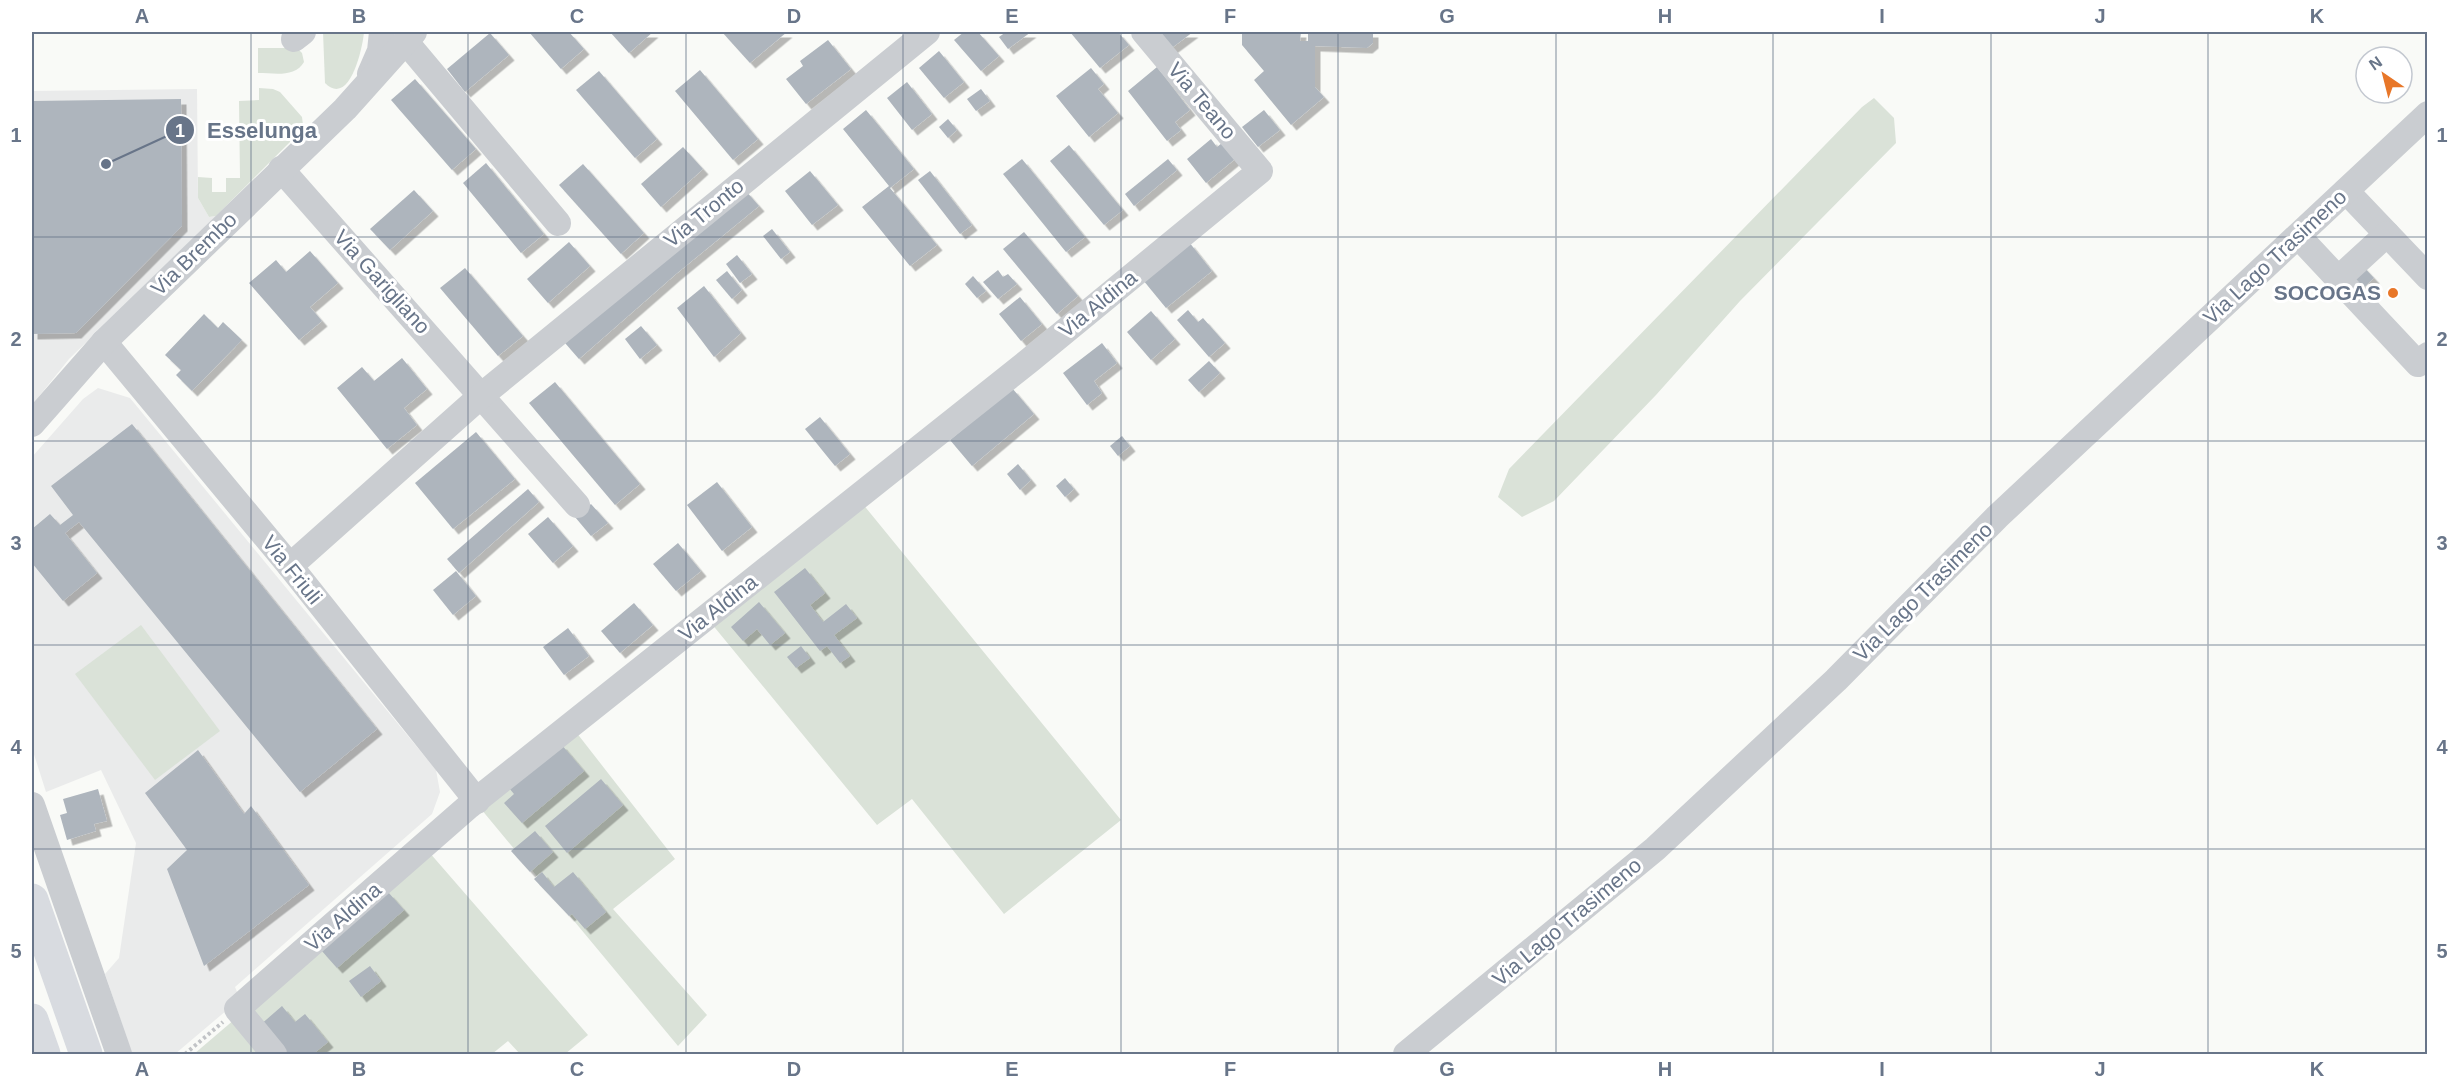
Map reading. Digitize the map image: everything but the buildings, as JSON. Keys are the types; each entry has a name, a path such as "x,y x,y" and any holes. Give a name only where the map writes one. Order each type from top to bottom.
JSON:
{"highway":[{"path":"32,900 86,1054"},
{"path":"32,1020 44,1054"}],"street":[{"name":"Via Brembo","path":"362,90 380,51 382,32"},
{"name":"Via Tronto","path":"290,566 482,395 927,32"},
{"name":"Via Teano","path":"1144,32 1260,171"},
{"name":"Via Brembo","path":"32,424 104,342 281,168 345,109 410,37"},
{"path":"410,37 558,223"},
{"name":"Via Lago Trasimeno","path":"1406,1054 1655,849 1836,680 1997,517 2427,114"},
{"name":"Via Garigliano","path":"281,168 482,395"},
{"name":"Via Aldina","path":"237,1009 477,801 1030,360 1260,171"},
{"path":"2346,191 2427,277"},
{"path":"2337,279 2387,234"},
{"path":"2298,236 2418,364 2427,355"},
{"name":"Via Friuli","path":"104,342 290,566 477,801"},
{"path":"482,395 577,505"},
{"path":"32,804 119,1054"},
{"path":"237,1009 274,1054"}],"path":[{"path":"185,1054 237,1009"}],"shaded area":[{"path":"323,32 364,32 354,72 342,88 334,89 325,83"},
{"path":"258,48 297,48 302,53 304,62 290,73 258,73"},
{"path":"259,88 280,92 302,117 303,125 300,132 216,216 209,217 198,198 198,177 212,178 212,192 226,192 226,178 240,178 239,101 259,100"},
{"path":"197,89 198,198 209,217 216,216 69,359 32,405 32,91"},
{"path":"1874,98 1894,118 1896,143 1740,301 1656,395 1554,501 1522,517 1498,497 1509,469 1862,107"},
{"path":"98,388 130,398 436,770 440,792 432,814 235,987 240,999 175,1054 132,1054 105,974 119,958 136,843 101,770 46,792 32,748 32,457 83,399"},
{"path":"862,503 1121,820 1004,914 912,799 877,825 711,623"},
{"path":"141,625 220,731 155,780 75,674"},
{"path":"576,732 675,859 613,909 707,1015 678,1046 481,809"},
{"path":"429,852 588,1035 565,1054 520,1054 508,1041 492,1054 282,1054 246,1010"},
{"path":"235,1019 263,1054 194,1054"}],"place":[{"name":"Esselunga","path":"106,164"},
{"name":"SOCOGAS","path":"2393,293"}]}
